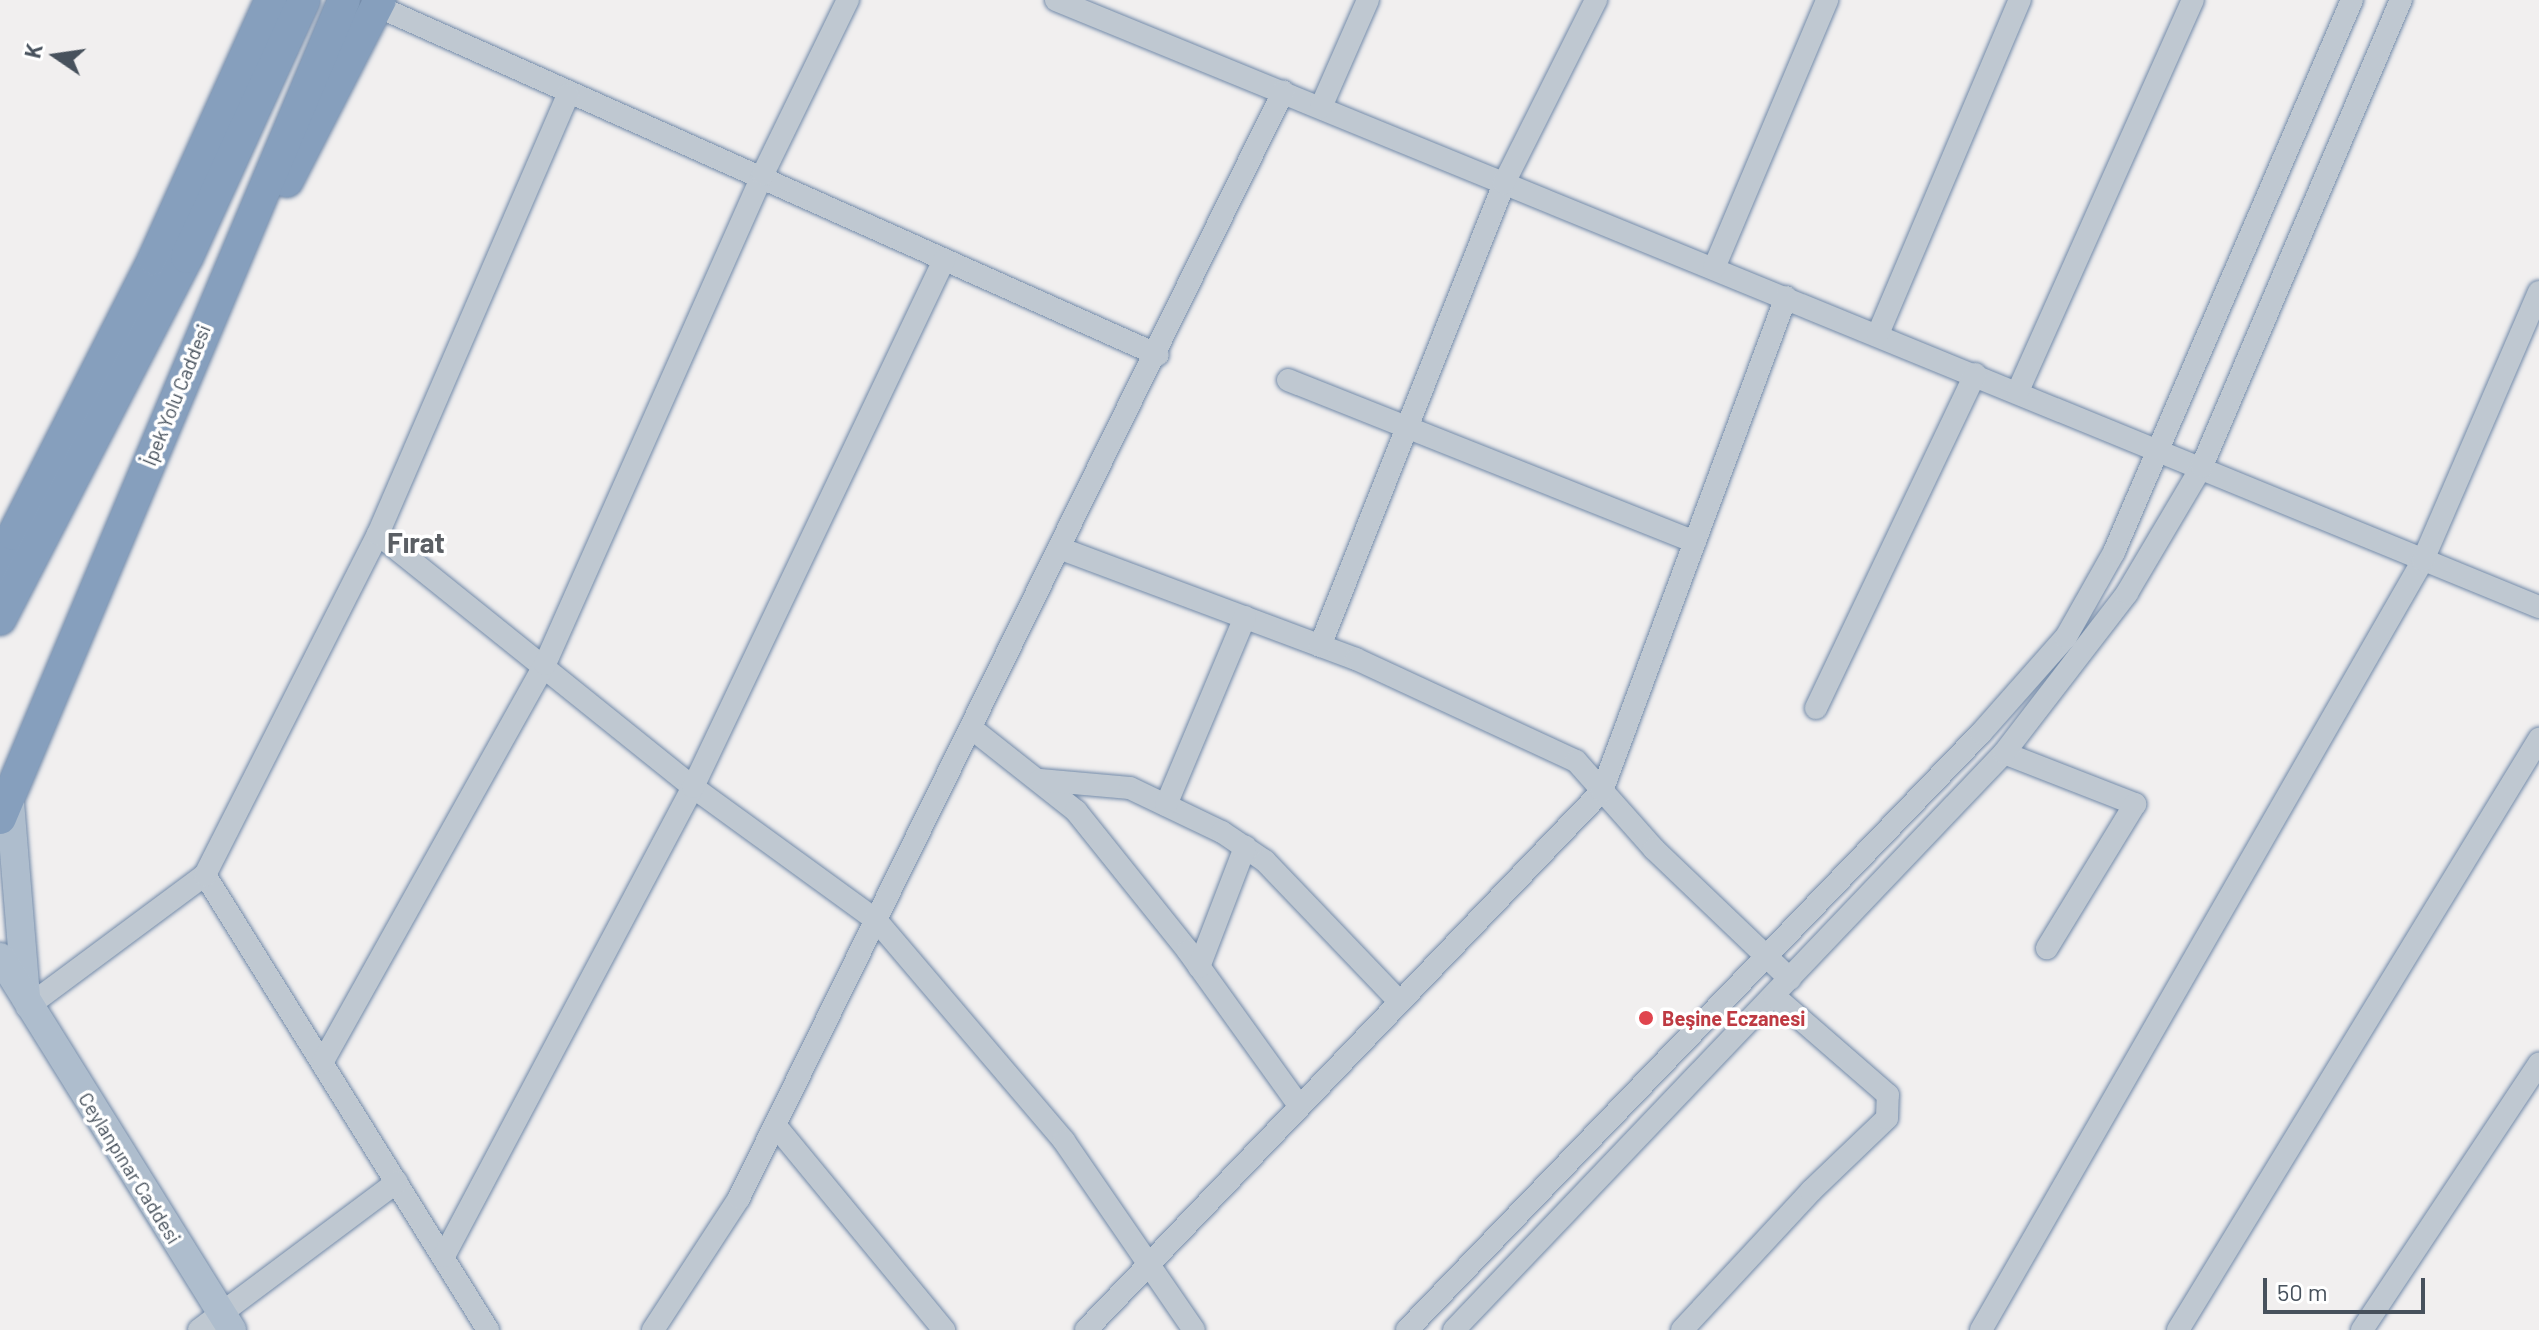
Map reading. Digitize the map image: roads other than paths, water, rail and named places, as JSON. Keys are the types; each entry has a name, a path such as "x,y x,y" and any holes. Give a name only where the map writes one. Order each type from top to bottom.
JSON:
{"highway":[{"path":"0,574 14,534 154,259 271,0"},
{"path":"0,619 187,257 304,0"},
{"name":"İpek Yolu Caddesi","path":"4,799 344,0"},
{"path":"193,352 379,3"}],"main road":[{"name":"Ceylanpınar Caddesi","path":"4,799 27,1007"},
{"name":"Ceylanpınar Caddesi","path":"0,957 27,1007 226,1321"}],"street":[{"path":"322,1063 545,664 763,174 848,0"},
{"path":"1056,0 2159,448 2539,607"},
{"path":"1109,21 1118,0"},
{"path":"1321,107 1368,0"},
{"path":"1320,646 1504,183 1596,0"},
{"path":"1714,268 1827,0"},
{"path":"1878,334 2020,0"},
{"path":"2018,391 2193,0"},
{"path":"1407,1330 1767,957 2066,637 2114,552 2352,0"},
{"path":"1454,1330 2004,753 2127,593 2202,466 2401,0"},
{"path":"379,3 568,95 763,174 944,260 1158,355"},
{"path":"653,1330 739,1198 1059,548 1158,355 1283,92"},
{"path":"27,1007 205,875 378,534 568,95"},
{"path":"444,1256 693,787 944,260"},
{"path":"1981,1330 2423,560 2539,292"},
{"path":"1086,1330 1146,1261 1602,791 1786,297"},
{"path":"1816,708 1975,374"},
{"path":"1288,380 1695,542"},
{"path":"378,534 545,664 693,787 876,920 1064,1141 1194,1330"},
{"path":"1059,548 1320,646 1576,761 1602,791 1790,979"},
{"path":"1166,805 1245,617"},
{"path":"971,728 1076,811 1199,967 1298,1104"},
{"path":"2178,1330 2539,739"},
{"path":"2004,753 2135,804 2047,948"},
{"path":"1040,780 1130,788 1245,847 1265,861 1399,1001"},
{"path":"1199,967 1245,847"},
{"path":"205,875 488,1330"},
{"path":"1682,1330 1811,1191 1887,1118 1888,1095 1774,996"},
{"path":"2362,1330 2539,1064"},
{"path":"775,1125 944,1330"},
{"path":"199,1330 226,1321 397,1182"}],"place":[{"name":"Beşine Eczanesi","path":"1646,1018"}],"district":[{"name":"Fırat","path":"416,542"}]}
